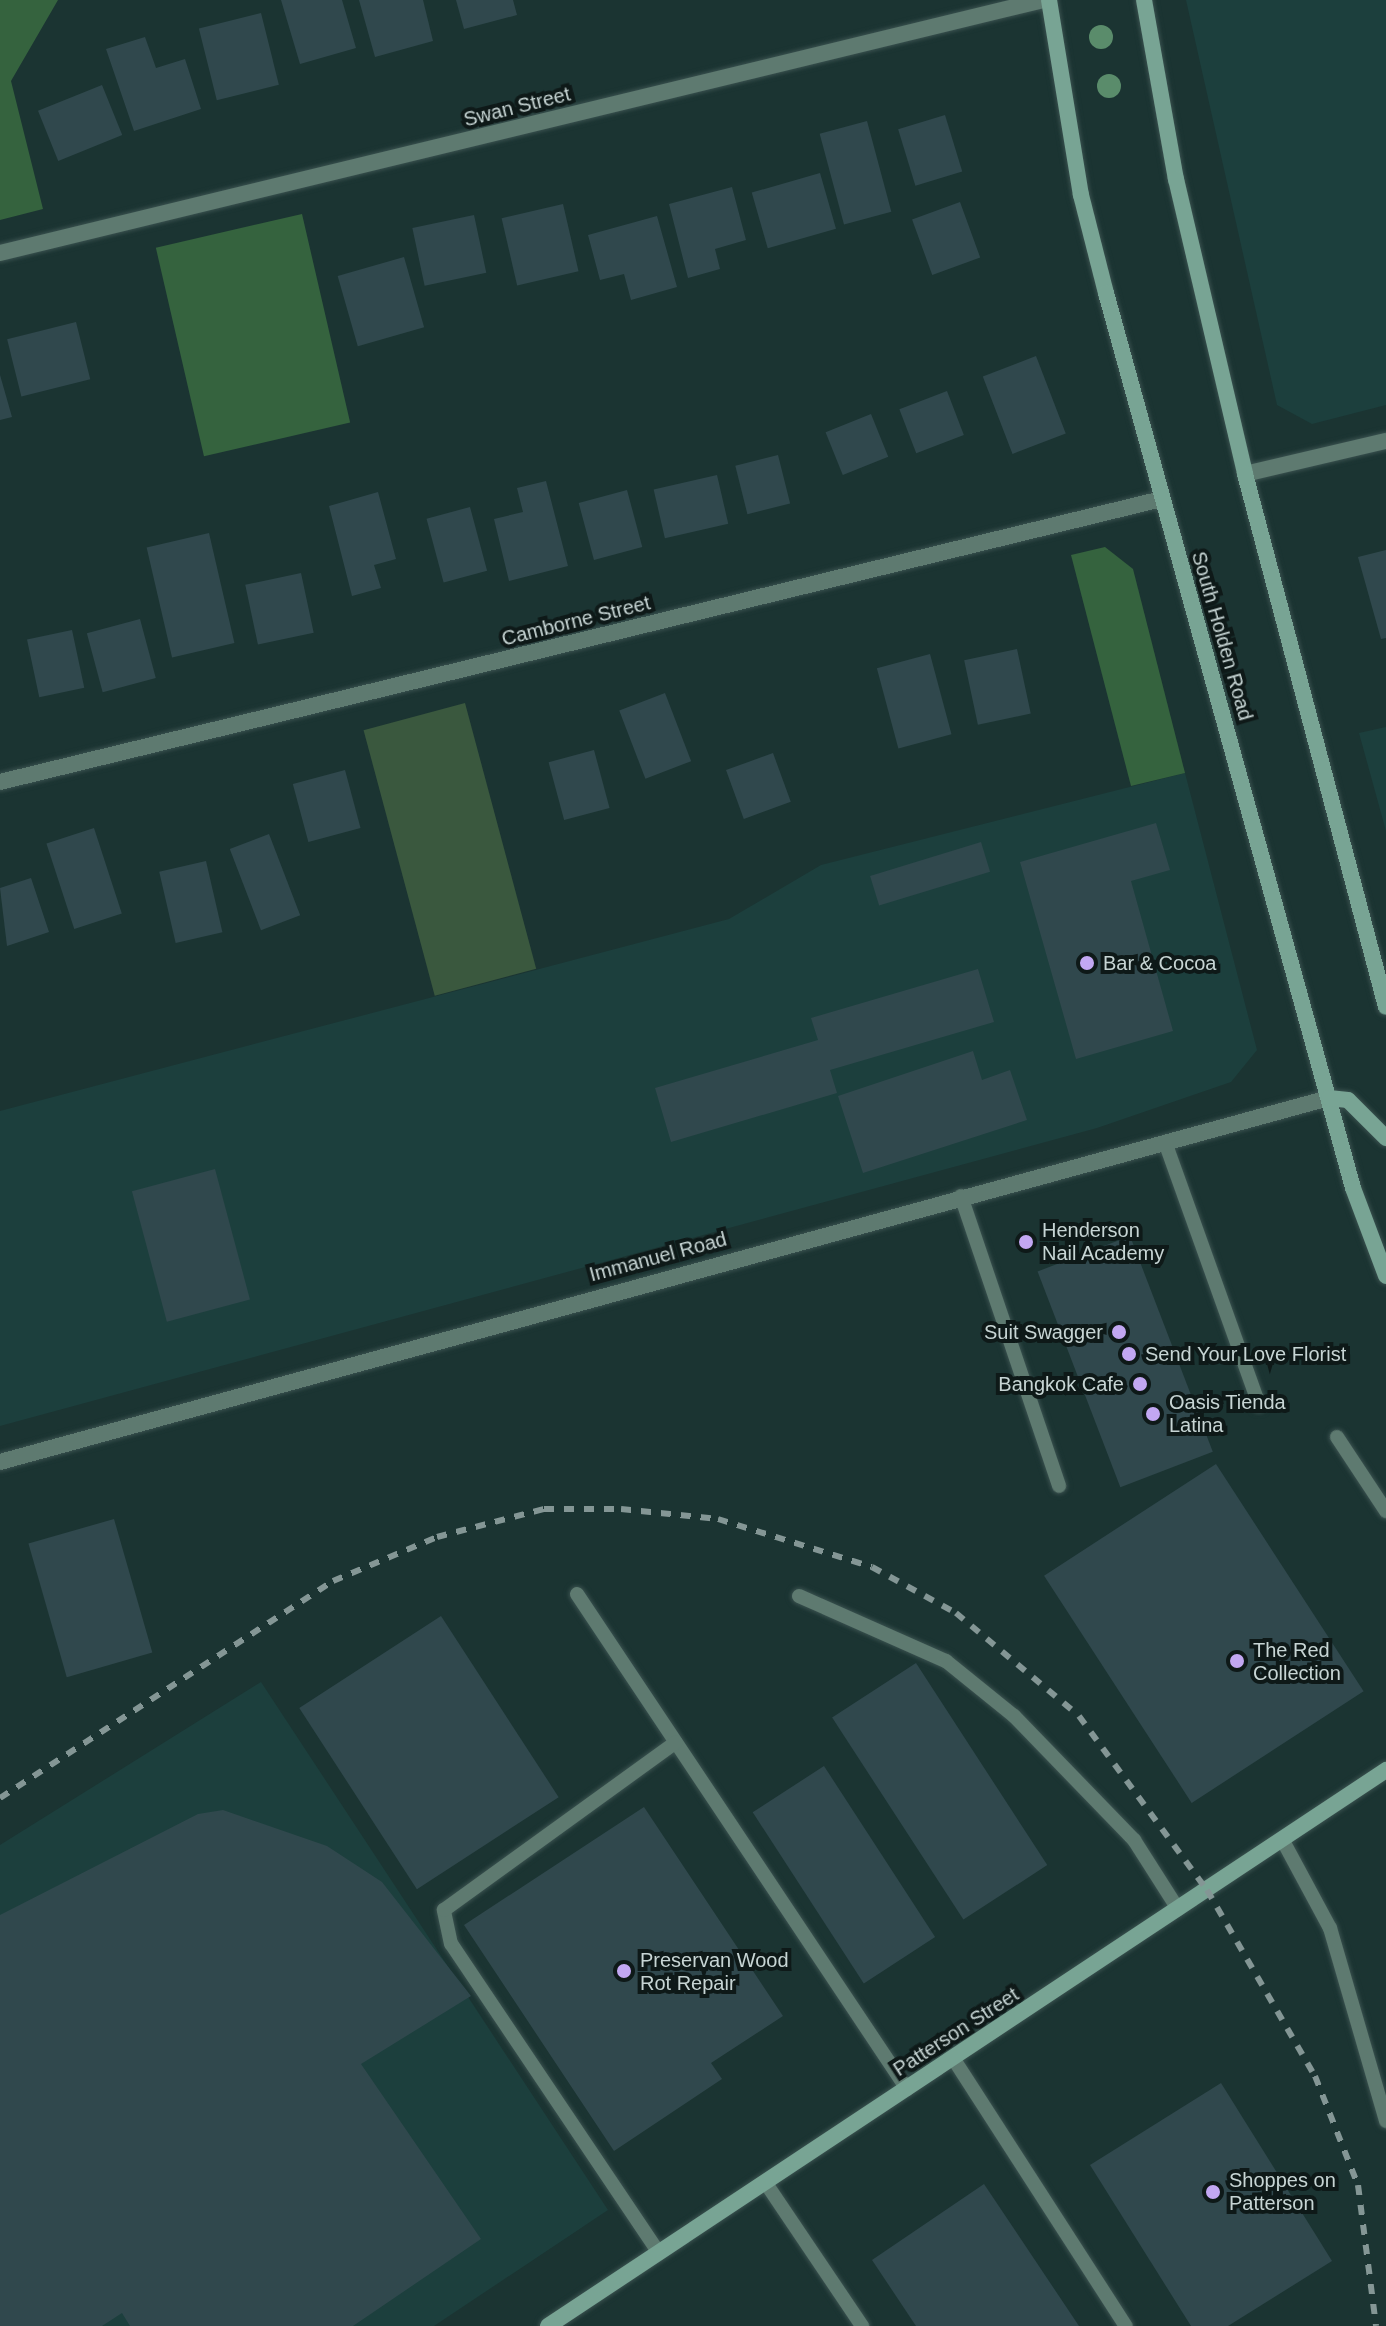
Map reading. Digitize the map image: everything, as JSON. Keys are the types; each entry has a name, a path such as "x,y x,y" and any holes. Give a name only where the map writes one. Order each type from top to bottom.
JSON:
{"main road":[{"name":"South Holden Road","path":"1046,0 1081,195 1162,499 1329,1098 1386,1276"},
{"path":"1144,0 1176,179 1245,474 1386,1007"},
{"path":"1329,1098 1348,1100 1386,1138"},
{"name":"Patterson Street","path":"548,2326 1386,1770"}],"street":[{"name":"Swan Street","path":"0,253 1046,0"},
{"path":"1245,474 1386,441"},
{"name":"Camborne Street","path":"0,782 1162,499"},
{"name":"Immanuel Road","path":"0,1462 961,1196 1329,1098"}],"lane":[{"path":"1165,1142 1259,1405"},
{"path":"961,1196 1059,1486"},
{"path":"1337,1437 1386,1511"},
{"path":"577,1594 907,2089"},
{"path":"799,1596 946,1661 1014,1716 1134,1840 1178,1909"},
{"path":"659,2253 451,1944 444,1910 676,1742"},
{"path":"1282,1839 1330,1928 1386,2121"},
{"path":"953,2058 1126,2326"},
{"path":"765,2182 862,2326"}],"shaded area":[{"path":"1186,0 1386,0 1386,405 1312,424 1277,405"},
{"path":"1386,727 1386,831 1359,733"},
{"path":"1185,773 1257,1050 1231,1082 1097,1128 0,1426 0,1111 729,919 821,865"},
{"path":"261,1682 608,2210 434,2326 0,2326 0,1845"}],"green space":[{"path":"0,0 58,0 11,81 43,209 0,220"},
{"path":"302,214 350,423 204,456 156,248"},
{"path":"1105,547 1133,569 1185,773 1131,786 1071,555"},
{"path":"465,703 536,969 435,996 364,730"}],"building":[{"path":"281,0 342,0 356,48 300,64"},
{"path":"359,0 423,0 433,41 375,57"},
{"path":"456,0 513,0 517,15 464,29"},
{"path":"261,13 279,85 217,100 199,28"},
{"path":"145,37 156,68 185,59 201,109 134,131 106,49"},
{"path":"102,85 122,135 58,161 38,111"},
{"path":"945,115 962,171 915,186 898,129"},
{"path":"867,121 891,212 844,224 820,134"},
{"path":"820,173 836,229 768,248 752,193"},
{"path":"732,187 746,240 715,249 720,269 688,278 669,204"},
{"path":"960,202 980,257 932,275 912,219"},
{"path":"563,204 579,271 517,285 502,218"},
{"path":"474,215 486,273 425,286 412,228"},
{"path":"657,216 677,287 631,300 624,274 600,280 588,235"},
{"path":"404,257 424,327 358,346 338,276"},
{"path":"76,322 90,379 21,396 7,339"},
{"path":"1036,356 1066,433 1013,454 983,376"},
{"path":"0,375 12,417 0,420"},
{"path":"947,391 964,435 916,453 899,409"},
{"path":"871,414 888,457 843,475 826,432"},
{"path":"778,455 790,504 747,514 735,466"},
{"path":"717,475 728,524 665,538 654,490"},
{"path":"546,481 568,566 509,581 494,519 523,512 517,488"},
{"path":"627,490 642,547 594,560 579,503"},
{"path":"378,492 396,559 374,565 381,588 352,596 329,506"},
{"path":"470,507 487,571 444,582 427,519"},
{"path":"209,533 234,643 172,658 147,547"},
{"path":"1386,550 1386,638 1381,639 1358,557"},
{"path":"301,573 314,633 258,645 245,585"},
{"path":"140,619 156,678 103,692 87,633"},
{"path":"72,630 84,688 39,697 27,640"},
{"path":"1017,649 1031,714 978,725 964,660"},
{"path":"930,654 951,734 898,748 877,668"},
{"path":"665,693 691,761 645,779 619,711"},
{"path":"594,750 610,808 564,820 549,762"},
{"path":"773,753 791,802 744,819 726,770"},
{"path":"345,770 361,828 308,842 293,784"},
{"path":"1156,823 1170,870 1131,881 1173,1031 1076,1059 1020,862"},
{"path":"94,828 122,914 74,929 46,843"},
{"path":"269,834 300,915 261,930 230,849"},
{"path":"981,842 990,872 879,906 870,876"},
{"path":"206,861 222,932 176,943 159,872"},
{"path":"31,878 49,932 7,946 0,888"},
{"path":"978,969 994,1022 830,1070 837,1093 671,1142 655,1088 818,1040 811,1018"},
{"path":"973,1051 982,1080 1010,1070 1027,1120 863,1173 838,1096"},
{"path":"215,1169 250,1299 167,1322 132,1191"},
{"path":"1130,1236 1213,1452 1120,1487 1038,1271"},
{"path":"1216,1464 1364,1691 1192,1803 1044,1576"},
{"path":"114,1519 152,1653 67,1677 28,1544"},
{"path":"441,1616 559,1797 417,1889 299,1708"},
{"path":"916,1663 1047,1865 963,1920 832,1717"},
{"path":"824,1766 935,1937 864,1983 753,1812"},
{"name":"Preservan Wood Rot Repair","path":"644,1807 783,2016 711,2063 722,2079 614,2151 464,1925"},
{"path":"223,1810 327,1846 382,1882 471,1996 361,2064 481,2239 353,2326 130,2326 122,2313 102,2326 0,2326 0,1915 198,1814"},
{"path":"1221,2083 1332,2261 1228,2326 1191,2326 1090,2165"},
{"path":"984,2184 1079,2326 916,2326 872,2260"}],"railway":[{"path":"0,1798 333,1581 437,1537 544,1509 621,1509 718,1519 872,1567 956,1613 1079,1716 1207,1890 1315,2076 1358,2185 1376,2326"}],"place":[{"name":"Bar & Cocoa","path":"1087,963"},
{"name":"Henderson Nail Academy","path":"1026,1242"},
{"name":"Suit Swagger","path":"1119,1332"},
{"name":"Send Your Love Florist","path":"1129,1354"},
{"name":"Bangkok Cafe","path":"1140,1384"},
{"name":"Oasis Tienda Latina","path":"1153,1414"},
{"name":"The Red Collection","path":"1237,1661"},
{"name":"Preservan Wood Rot Repair","path":"624,1971"},
{"name":"Shoppes on Patterson","path":"1213,2192"}]}
